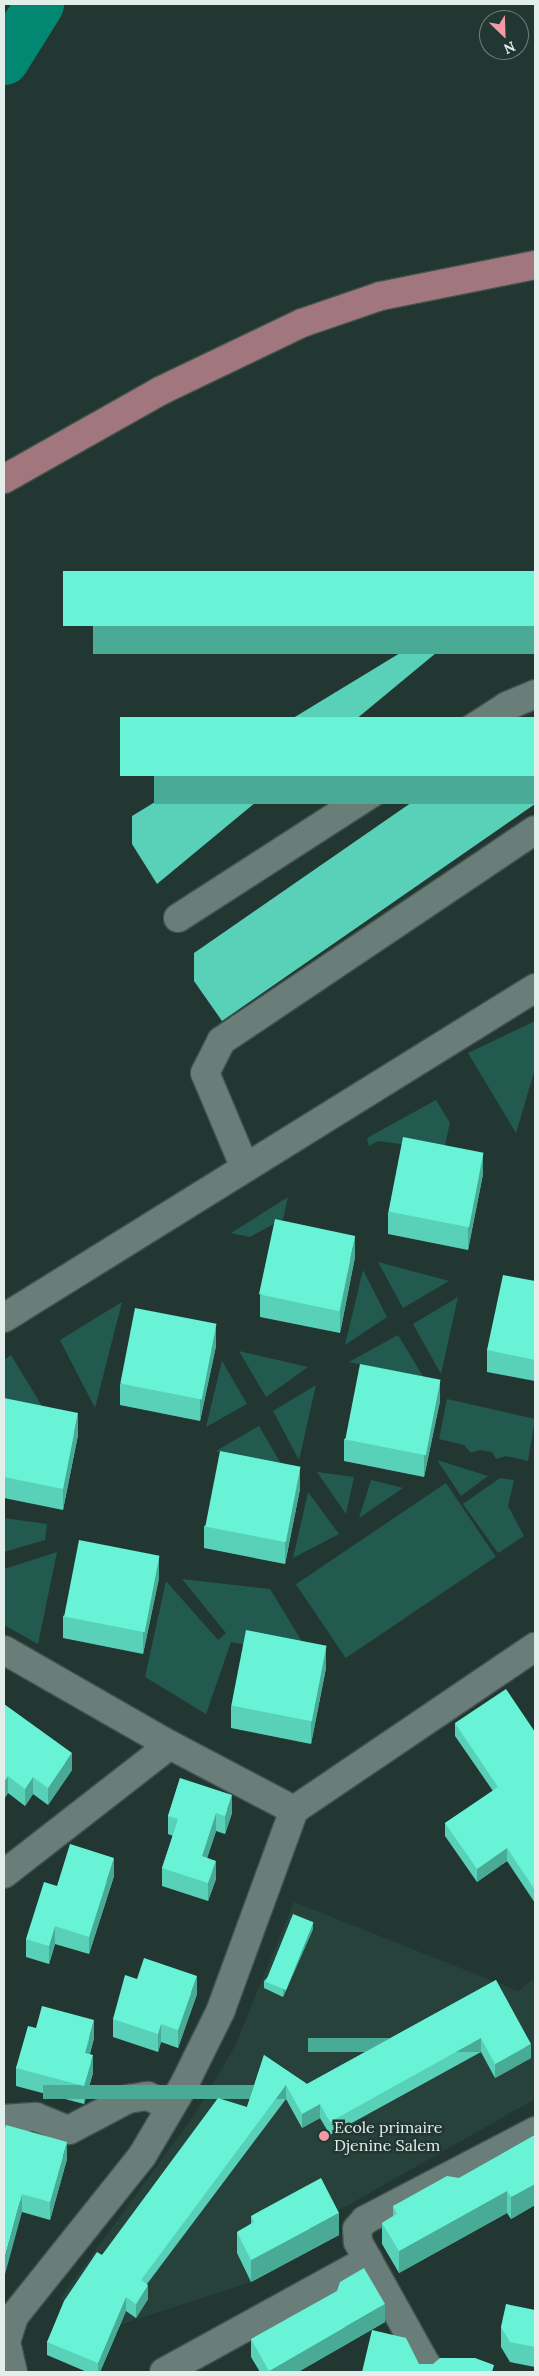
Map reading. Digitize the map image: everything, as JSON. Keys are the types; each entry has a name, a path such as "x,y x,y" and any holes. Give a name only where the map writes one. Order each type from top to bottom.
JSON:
{"main road":[{"path":"4,479 160,391 302,323 381,296 535,265"}],"street":[{"path":"178,918 507,706 535,694"},
{"path":"245,1168 205,1073 221,1041 535,830"},
{"path":"4,1318 535,988"},
{"path":"13,2372 6,2342 8,2325 142,2156 171,2107 221,2010 294,1810 535,1646"},
{"path":"4,1650 170,1745 294,1810"},
{"path":"4,1874 170,1745"},
{"path":"4,2119 36,2117 69,2130 128,2099 148,2096 171,2107"},
{"path":"434,2366 368,2260 358,2242 357,2230 366,2220 535,2131"},
{"path":"164,2372 368,2260"}],"shaded area":[{"name":"Ecole primaire Djenine Salem","path":"294,1902 518,1991 535,1978 535,2099 329,2216 339,2235 251,2282 119,2325 60,2299 197,2111 235,2046"}],"green space":[{"path":"535,1021 535,1069 516,1133 468,1053"},
{"path":"436,1100 450,1123 444,1150 378,1141 369,1146 367,1138"},
{"path":"288,1197 283,1219 250,1237 231,1233"},
{"path":"378,1262 449,1281 403,1308"},
{"path":"363,1270 387,1317 345,1345"},
{"path":"458,1297 441,1374 413,1324"},
{"path":"122,1302 95,1408 60,1340"},
{"path":"398,1335 424,1378 349,1362"},
{"path":"239,1351 308,1367 266,1397"},
{"path":"11,1355 48,1416 4,1408 4,1360"},
{"path":"222,1361 247,1404 206,1427"},
{"path":"316,1385 299,1460 273,1411"},
{"path":"447,1399 535,1419 528,1461 506,1456 496,1459 492,1452 479,1450 471,1453 464,1445 439,1439"},
{"path":"259,1426 284,1469 216,1451"},
{"path":"437,1460 488,1476 461,1496"},
{"path":"317,1472 354,1477 346,1514"},
{"path":"500,1478 514,1480 508,1506 524,1536 498,1553 463,1504"},
{"path":"371,1480 403,1488 359,1518"},
{"path":"446,1483 496,1557 346,1658 296,1584"},
{"path":"308,1493 339,1534 293,1558"},
{"path":"4,1518 47,1524 45,1540 4,1552"},
{"path":"57,1552 38,1644 4,1625 4,1569"},
{"path":"182,1579 270,1589 312,1658 231,1642 206,1714 145,1677 166,1581 218,1640 226,1633"}],"building":[{"path":"63,571 535,571 535,626 63,626"},
{"path":"120,717 535,717 535,776 120,776"},
{"path":"403,1137 483,1153 469,1227 388,1212"},
{"path":"275,1219 355,1236 339,1311 259,1294"},
{"path":"503,1275 535,1281 535,1360 487,1350"},
{"path":"135,1308 216,1324 202,1399 120,1384"},
{"path":"360,1364 440,1380 426,1455 345,1440"},
{"path":"4,1398 78,1413 63,1489 4,1477"},
{"path":"220,1451 300,1467 286,1542 205,1527"},
{"path":"79,1540 159,1556 145,1632 64,1617"},
{"path":"246,1630 326,1646 312,1721 231,1706"},
{"path":"506,1689 535,1732 535,1890 507,1848 477,1869 445,1823 498,1787 455,1723"},
{"path":"4,1704 72,1753 48,1788 33,1777 25,1789 8,1776 4,1782"},
{"path":"180,1778 232,1795 225,1816 216,1813 202,1856 216,1861 208,1883 162,1868 178,1819 168,1816"},
{"path":"70,1844 114,1858 89,1937 55,1926 49,1946 26,1939 44,1882 57,1886"},
{"path":"293,1914 313,1922 286,1990 266,1982"},
{"path":"144,1958 197,1976 178,2030 161,2024 158,2034 113,2019 125,1975 137,1979"},
{"path":"496,1980 531,2044 495,2064 481,2038 330,2122 320,2104 302,2114 286,2085 141,2280 148,2285 136,2304 126,2297 98,2363 47,2342 64,2301 97,2252 102,2255 218,2098 247,2107 264,2055 307,2084"},
{"path":"42,2006 94,2020 85,2053 93,2055 84,2086 16,2068 28,2026 36,2028"},
{"path":"6,2125 67,2142 50,2202 22,2194 4,2260 4,2131"},
{"path":"535,2135 535,2184 511,2197 507,2191 399,2251 382,2223 397,2214 393,2206 447,2176 459,2178"},
{"path":"321,2178 339,2213 251,2260 237,2232 254,2222 251,2216"},
{"path":"364,2268 385,2304 269,2371 251,2339 337,2291 340,2282"},
{"path":"506,2304 535,2310 535,2347 510,2342 501,2327"},
{"path":"372,2330 406,2338 419,2364 433,2364 440,2358 475,2358 494,2365 492,2372 362,2372"}],"waterway":[{"path":"4,60 39,4"}],"place":[{"name":"Ecole primaire Djenine Salem","path":"324,2136"}]}
